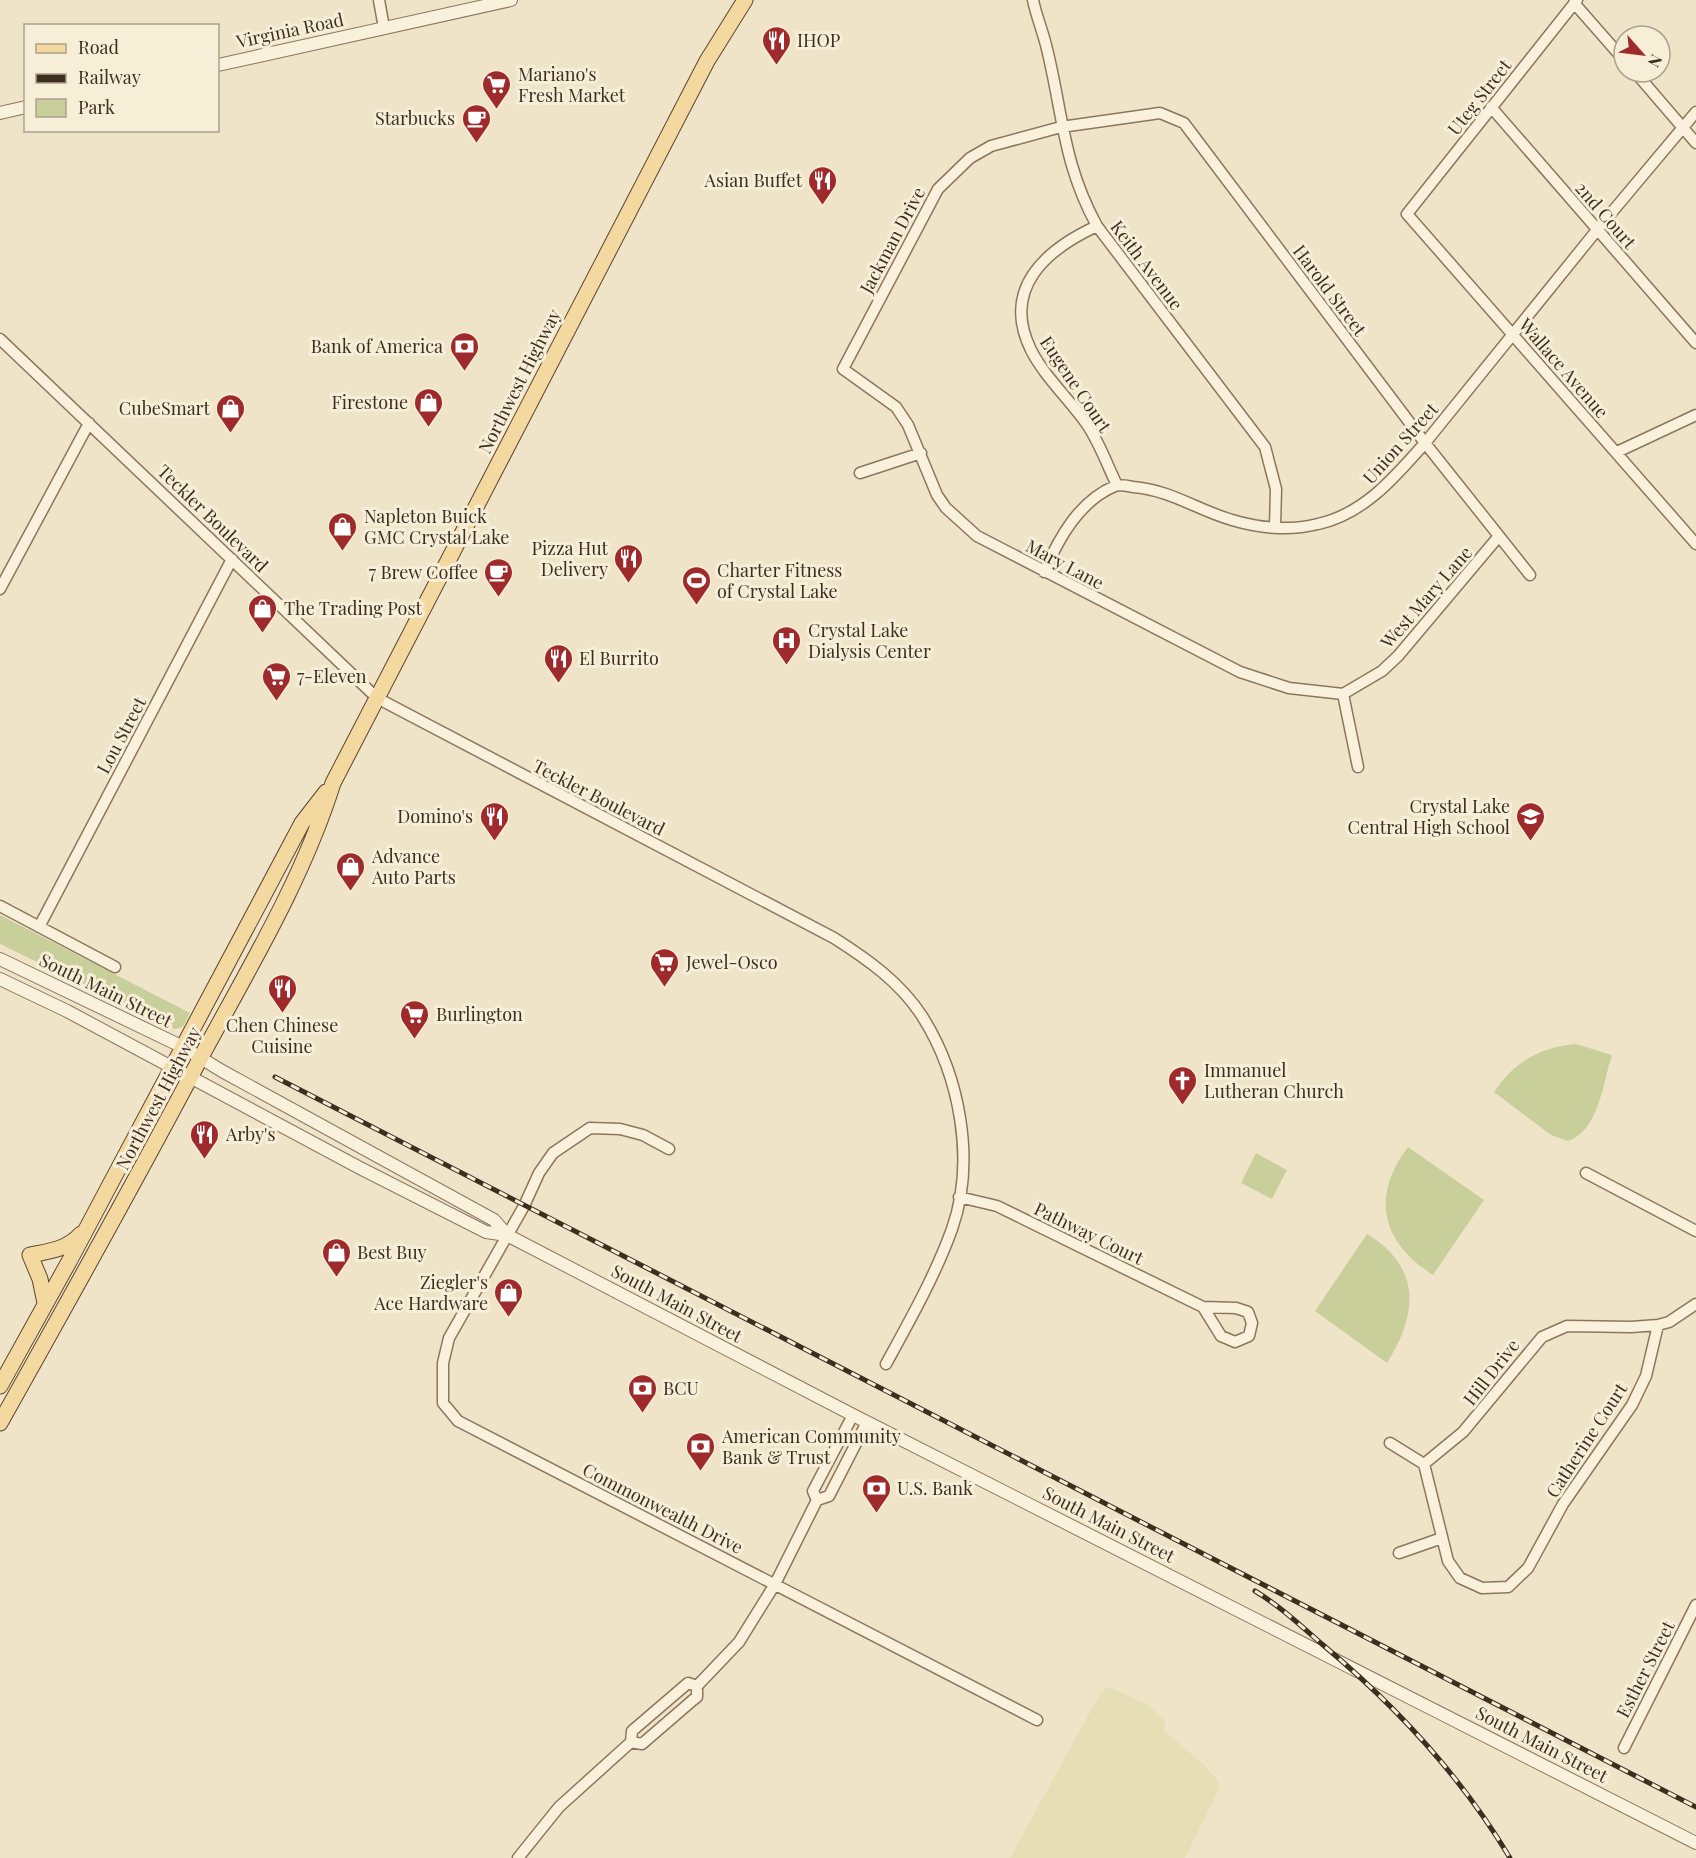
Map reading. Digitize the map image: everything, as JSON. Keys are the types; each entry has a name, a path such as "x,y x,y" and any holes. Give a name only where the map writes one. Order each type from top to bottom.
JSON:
{"main road":[{"name":"Northwest Highway","path":"0,1423 78,1286 201,1058 318,830 333,783 707,61 742,2"},
{"name":"Northwest Highway","path":"0,1386 302,822 333,783"},
{"path":"45,1303 40,1279 30,1255 70,1245 86,1228"}],"street":[{"path":"379,0 384,28"},
{"name":"Virginia Road","path":"219,65 511,0"},
{"name":"Keith Avenue","path":"1033,0 1046,45 1061,127 1074,178 1097,226 1264,447 1276,489 1275,527"},
{"path":"1576,2 1612,46"},
{"name":"Uteg Street","path":"1407,214 1576,2"},
{"path":"1646,84 1696,143"},
{"path":"0,113 24,107"},
{"name":"2nd Court","path":"1491,107 1696,343"},
{"name":"Union Street","path":"1117,485 1158,489 1229,519 1251,525 1275,527 1317,525 1347,513 1369,500 1396,477 1425,443 1597,230 1696,112"},
{"name":"Harold Street","path":"1061,127 1160,113 1184,123 1425,443 1530,575"},
{"name":"Jackman Drive","path":"843,369 938,189 970,158 991,146 1061,127"},
{"name":"Wallace Avenue","path":"1407,214 1696,544"},
{"name":"Eugene Court","path":"1097,226 1059,247 1037,266 1025,289 1022,317 1032,352 1088,426 1117,485"},
{"name":"Teckler Boulevard","path":"0,339 377,698 786,911 869,960 896,985 921,1014 938,1046 960,1113 963,1150 959,1197 953,1228 931,1280 886,1364"},
{"name":"Mary Lane","path":"843,369 896,407 908,425 921,453 930,483 946,508 976,536 1240,672 1289,688 1343,694"},
{"path":"1617,452 1696,415"},
{"path":"0,589 89,423"},
{"path":"860,472 921,453"},
{"path":"1044,572 1056,543 1082,508 1117,485"},
{"name":"West Mary Lane","path":"1343,694 1382,671 1398,656 1499,536"},
{"name":"Lou Street","path":"39,927 232,559"},
{"path":"1343,694 1358,767"},
{"path":"0,906 115,967"},
{"name":"South Main Street","path":"0,958 183,1047 494,1220 507,1235"},
{"name":"South Main Street","path":"0,979 67,1011 190,1078 486,1232 507,1235 853,1415 1696,1843"},
{"name":"Commonwealth Drive","path":"669,1149 643,1136 620,1129 590,1128 553,1153 539,1173 525,1206 448,1338 443,1363 443,1403 458,1421 1037,1720"},
{"path":"1586,1173 1696,1231"},
{"name":"Pathway Court","path":"959,1197 997,1206 1203,1307 1236,1308 1248,1312 1252,1323 1249,1336 1235,1342 1221,1336 1203,1307"},
{"name":"Hill Drive","path":"1424,1464 1463,1432 1542,1337 1567,1326 1658,1325 1669,1322 1696,1304"},
{"name":"Catherine Court","path":"1442,1538 1453,1570 1469,1584 1482,1588 1508,1587 1528,1568 1563,1504 1632,1405 1646,1376 1658,1325"},
{"path":"818,1500 813,1491 853,1415"},
{"path":"631,1742 642,1744 697,1696 697,1686 739,1642 775,1584 818,1500 829,1496 867,1422"},
{"path":"1390,1443 1424,1464 1442,1538 1399,1553"},
{"name":"Esther Street","path":"1624,1748 1696,1605"},
{"path":"518,1858 559,1807 631,1742 632,1731 688,1683 697,1686"}],"shaded area":[{"path":"1109,1687 1148,1705 1165,1721 1164,1731 1202,1763 1216,1778 1220,1787 1185,1858 1010,1858 1101,1692"}],"green space":[{"path":"0,915 190,1013 183,1027 174,1029 0,944"},
{"path":"1576,1044 1612,1055 1593,1117 1578,1136 1568,1141 1551,1135 1494,1092 1510,1072 1529,1058 1551,1049"},
{"path":"1408,1147 1484,1200 1433,1275 1402,1249 1387,1218 1386,1201 1389,1184 1396,1166"},
{"path":"1256,1153 1287,1170 1272,1199 1241,1183"},
{"path":"1367,1234 1385,1247 1398,1262 1406,1277 1409,1293 1409,1310 1404,1327 1387,1363 1315,1311"}],"railway":[{"path":"275,1077 1696,1807"},
{"path":"1255,1591 1273,1603 1350,1668 1426,1744 1470,1799 1510,1858"}],"place":[{"name":"IHOP","path":"776,66"},
{"name":"Mariano's Fresh Market","path":"497,110"},
{"name":"Starbucks","path":"476,144"},
{"name":"Asian Buffet","path":"823,206"},
{"name":"Bank of America","path":"464,372"},
{"name":"Firestone","path":"429,428"},
{"name":"CubeSmart","path":"231,434"},
{"name":"Napleton Buick GMC Crystal Lake","path":"343,552"},
{"name":"Pizza Hut Delivery","path":"629,584"},
{"name":"7 Brew Coffee","path":"499,598"},
{"name":"Charter Fitness of Crystal Lake","path":"696,606"},
{"name":"The Trading Post","path":"263,634"},
{"name":"Crystal Lake Dialysis Center","path":"787,666"},
{"name":"El Burrito","path":"558,684"},
{"name":"7-Eleven","path":"276,702"},
{"name":"Domino's","path":"494,842"},
{"name":"Crystal Lake Central High School","path":"1531,842"},
{"name":"Advance Auto Parts","path":"351,892"},
{"name":"Jewel-Osco","path":"665,988"},
{"name":"Chen Chinese Cuisine","path":"282,1014"},
{"name":"Burlington","path":"415,1040"},
{"name":"Immanuel Lutheran Church","path":"1183,1106"},
{"name":"Arby's","path":"205,1160"},
{"name":"Best Buy","path":"336,1278"},
{"name":"Ziegler's Ace Hardware","path":"509,1318"},
{"name":"BCU","path":"642,1414"},
{"name":"American Community Bank & Trust","path":"701,1472"},
{"name":"U.S. Bank","path":"876,1514"}]}
